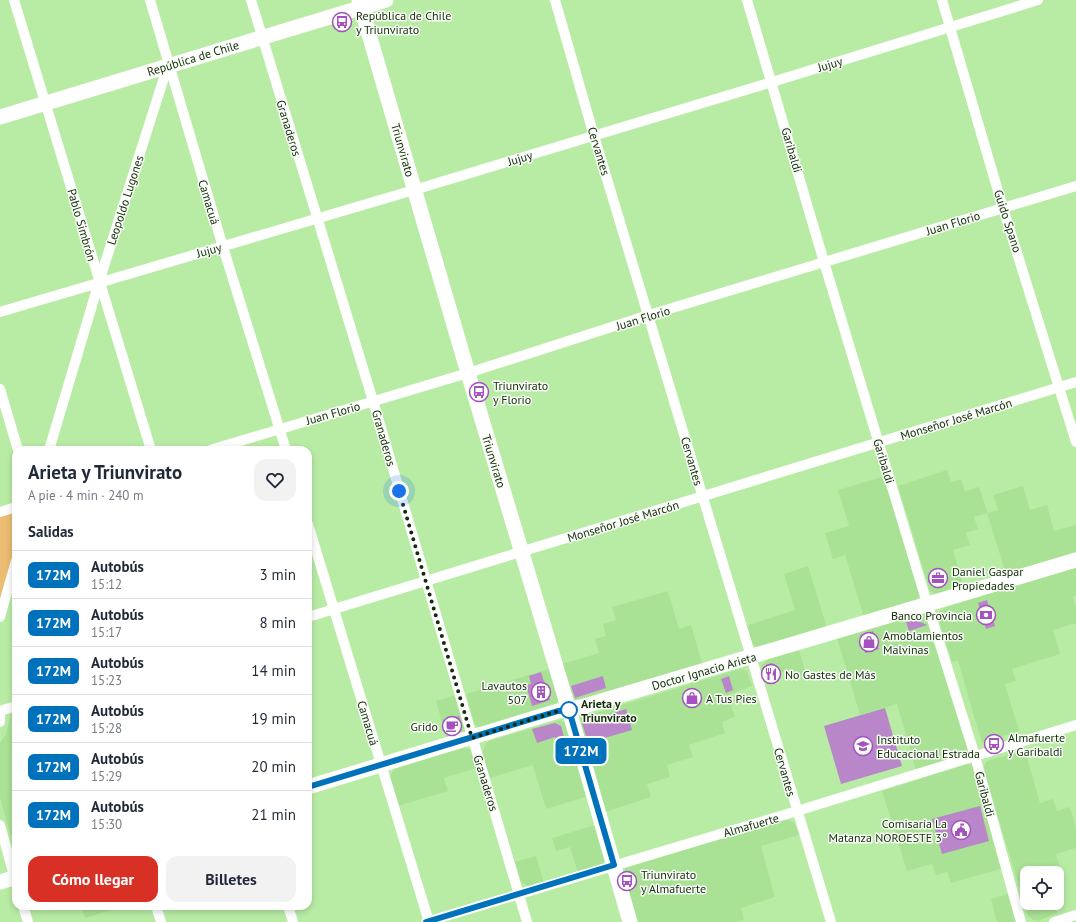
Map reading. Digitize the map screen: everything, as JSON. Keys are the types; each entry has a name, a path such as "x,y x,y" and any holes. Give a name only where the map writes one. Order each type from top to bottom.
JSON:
{"street":[{"name":"Pablo Simbrón","path":"14,0 150,446"},
{"name":"Camacuá","path":"150,0 168,66 285,446"},
{"name":"Granaderos","path":"251,0 373,401 472,738 528,922"},
{"name":"República de Chile","path":"0,117 262,37 360,4 386,0"},
{"name":"Cervantes","path":"555,0 594,136 831,922"},
{"name":"Garibaldi","path":"747,0 824,262 975,756 1021,922"},
{"name":"Guido Spano","path":"942,0 1003,208 1076,442"},
{"name":"Jujuy","path":"0,312 594,136 1038,0"},
{"name":"Triunvirato","path":"360,4 569,710 630,922"},
{"name":"Leopoldo Lugones","path":"50,446 99,282 168,66"},
{"name":"Juan Florio","path":"223,446 468,373 649,315 1076,186"},
{"name":"Monseñor José Marcón","path":"312,616 1076,382"},
{"path":"0,389 17,446"},
{"path":"0,512 12,508"},
{"name":"Camacuá","path":"312,538 428,922"},
{"name":"Doctor Ignacio Arieta","path":"312,786 558,711 569,710 751,658 927,603 1076,560"},
{"path":"0,617 12,576"},
{"path":"0,722 0,711 12,707"},
{"name":"Almafuerte","path":"428,922 1076,725"},
{"path":"0,825 12,866"},
{"path":"0,882 12,880"},
{"path":"24,910 28,922"},
{"path":"157,910 161,922"},
{"path":"289,910 293,922"},
{"path":"1054,922 1076,915"}],"shaded area":[{"path":"947,470 951,482 961,479 965,491 979,487 988,513 998,510 993,495 1023,486 1030,510 1047,505 1054,531 1076,525 1076,552 1006,574 987,513 974,517 978,529 966,533 970,545 953,550 964,587 938,595 934,594 930,591 898,486"},
{"path":"885,476 921,593 917,601 864,617 845,555 833,559 825,533 849,526 838,490"},
{"path":"12,510 12,557 0,599 0,514"},
{"path":"808,566 827,628 761,649 753,645 746,626 795,610 784,574"},
{"path":"1076,566 1076,596 1073,597 1076,608 1076,623 1053,630 1060,654 1012,669 1016,681 1005,684 1019,731 982,743 958,661 952,662 938,619 938,614 944,608"},
{"path":"668,591 679,629 691,625 703,666 576,705 558,665 599,653 595,639 606,636 603,624 616,620 612,607"},
{"path":"919,614 926,616 968,748 966,754 916,770 897,704 860,715 837,638"},
{"path":"799,650 807,677 793,681 790,670 763,678 761,666 769,658"},
{"path":"549,669 558,701 557,704 481,728 475,725 466,694"},
{"path":"740,669 747,671 752,686 728,695 735,717 722,722 725,733 689,745 693,757 667,765 670,777 647,784 651,797 602,813 579,718"},
{"path":"456,695 466,730 464,734 447,741 436,701"},
{"path":"11,714 12,840 0,798 0,743 6,734"},
{"path":"560,720 566,724 588,796 546,809 533,765 490,778 482,754 485,745 489,741"},
{"path":"464,747 472,750 477,768 444,778 448,791 398,806 390,776 394,769"},
{"path":"1025,750 1040,803 1053,799 1057,811 1070,807 1076,828 1076,848 1056,854 1060,866 1020,866 1020,890 983,768 987,761"},
{"path":"967,764 973,765 1004,868 951,883 947,872 936,875 932,864 907,871 882,791"},
{"path":"782,820 793,822 799,835 761,846 775,897 741,908 744,920 736,922 635,922 622,873 626,868"},
{"path":"595,825 605,860 602,865 578,873 570,847 556,851 552,838"},
{"path":"536,856 544,883 530,887 521,882 515,862"},
{"path":"1011,893 1018,922 997,922 991,899"},
{"path":"82,910 111,910 85,918"},
{"path":"1026,910 1056,910 1057,913 1038,921 1033,920 1028,916"}],"building":[{"name":"Daniel Gaspar Propiedades","path":"941,570 946,585 939,587 934,583 930,573"},
{"name":"Banco Provincia","path":"987,600 995,626 986,629 978,603"},
{"path":"916,620 927,625 909,631 906,622"},
{"name":"Amoblamientos Malvinas","path":"873,631 879,649 865,653 860,635"},
{"name":"No Gastes de Más","path":"773,663 777,677 767,681 764,671 768,664"},
{"name":"Lavautos 507","path":"541,672 550,700 532,706 526,685 531,684 529,676"},
{"path":"603,676 606,688 575,698 571,686"},
{"path":"729,676 733,690 726,693 721,679"},
{"name":"Instituto Educacional Estrada","path":"885,708 902,766 841,784 824,726"},
{"path":"626,709 632,730 601,739 606,754 593,758 582,723"},
{"name":"Grido","path":"459,716 461,723 458,730 447,733 443,720"},
{"path":"555,723 561,726 566,744 557,746 555,737 537,743 532,729"},
{"name":"Comisaría La Matanza NOROESTE 3°","path":"980,806 989,841 942,854 932,819"}],"bus line":[{"name":"172M","path":"312,786 558,711 569,710 614,865 426,922"}],"place":[{"name":"República de Chile y Triunvirato","path":"342,22"},
{"name":"Triunvirato y Florio","path":"479,392"},
{"name":"Daniel Gaspar Propiedades","path":"938,578"},
{"name":"Banco Provincia","path":"986,615"},
{"name":"Amoblamientos Malvinas","path":"869,642"},
{"name":"No Gastes de Más","path":"771,674"},
{"name":"Lavautos 507","path":"541,692"},
{"name":"A Tus Pies","path":"692,698"},
{"name":"Arieta y Triunvirato","path":"569,710"},
{"name":"Grido","path":"452,726"},
{"name":"Almafuerte y Garibaldi","path":"994,744"},
{"name":"Instituto Educacional Estrada","path":"863,746"},
{"name":"Comisaría La Matanza NOROESTE 3°","path":"961,830"},
{"name":"Triunvirato y Almafuerte","path":"627,881"}],"route":[{"path":"399,491 472,738 558,711 569,710"}]}
